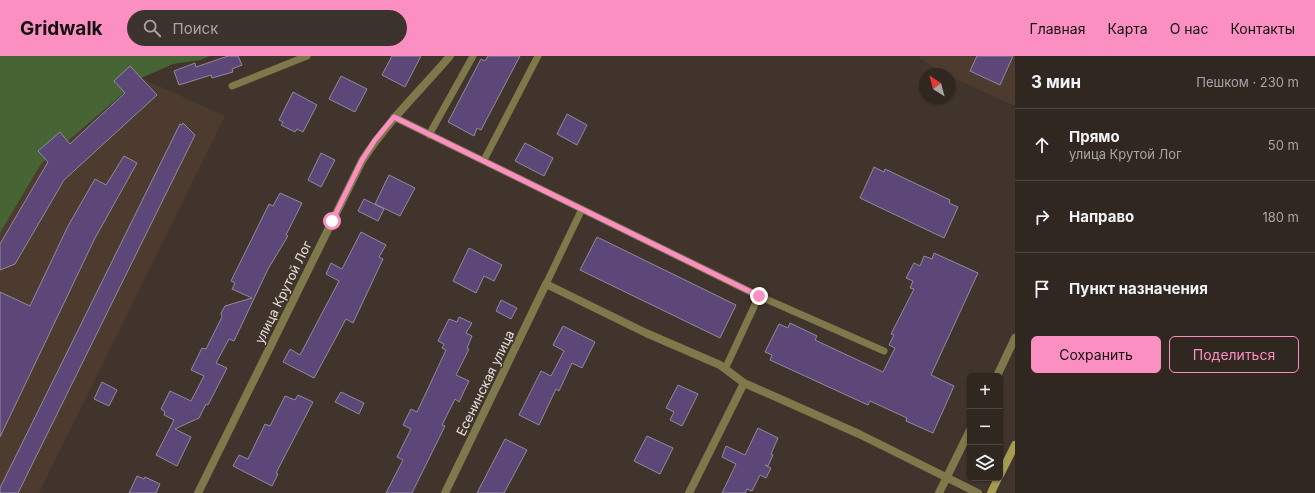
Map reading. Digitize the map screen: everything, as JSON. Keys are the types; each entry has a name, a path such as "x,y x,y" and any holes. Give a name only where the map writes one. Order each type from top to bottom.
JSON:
{"main road":[{"path":"1003,469 1015,445"},
{"path":"991,493 997,481"}],"street":[{"name":"улица Крутой Лог","path":"198,493 362,160 375,140 394,117 450,56"},
{"path":"546,284 725,369 744,383 859,434 978,493"},
{"name":"Есенинская улица","path":"446,493 546,284"},
{"path":"998,373 1015,338"},
{"path":"689,493 744,383"},
{"path":"939,493 967,436"}],"lane":[{"path":"232,86 307,56"},
{"path":"429,134 473,56"},
{"path":"484,160 538,56"},
{"path":"394,117 759,296 884,351"},
{"path":"546,284 582,209"},
{"path":"725,369 759,296"}],"shaded area":[{"path":"920,56 1015,56 1015,106 955,79 955,68 935,68 919,58"},
{"path":"141,78 225,116 39,493 0,493 0,233 41,164"}],"green space":[{"path":"0,56 210,56 200,60 173,64 141,78 41,164 0,233"}],"building":[{"path":"228,56 238,56 242,65 232,69 233,72 212,78 211,75 179,85 174,71 195,63 196,67"},
{"path":"392,56 421,56 405,87 382,75"},
{"path":"488,56 520,56 481,130 477,128 474,136 448,122 481,59 485,61"},
{"path":"977,56 1013,56 1000,85 970,71"},
{"path":"130,66 157,95 64,180 15,264 0,270 0,244 48,162 38,151 60,132 70,144 125,93 114,81"},
{"path":"341,76 367,89 355,112 329,99"},
{"path":"293,92 317,105 303,132 297,129 295,132 281,125 283,122 279,120"},
{"path":"567,114 587,125 577,145 557,134"},
{"path":"183,123 195,135 18,493 0,493 0,488 180,124 182,125"},
{"path":"525,143 553,158 544,176 515,161"},
{"path":"321,153 335,160 321,187 308,180"},
{"path":"124,156 137,163 95,238 0,437 0,292 30,306 68,226 95,179 106,185"},
{"path":"874,167 884,172 885,169 950,200 949,203 958,207 944,238 860,198"},
{"path":"389,175 415,188 400,216 375,204"},
{"path":"280,193 302,203 286,235 288,236 268,269 234,341 229,339 216,363 227,368 208,405 206,404 199,418 175,429 191,437 177,466 156,455 174,420 164,415 165,412 161,409 170,391 191,401 204,376 191,370 202,348 206,349 222,317 221,313 225,306 252,298 232,289 235,283 231,281 269,204 273,206"},
{"path":"364,199 384,209 378,221 358,211"},
{"path":"361,232 386,245 379,257 383,259 353,323 346,319 314,378 283,362 290,349 300,355 339,281 326,274 331,263 342,269"},
{"path":"597,237 736,305 720,338 580,270"},
{"path":"469,248 502,265 494,281 484,276 476,293 453,281"},
{"path":"934,253 978,273 931,375 954,386 933,433 906,421 907,418 870,401 868,405 770,360 772,355 765,352 779,324 788,328 790,323 817,336 815,340 883,372 895,348 889,345 894,335 891,334 914,289 910,288 913,281 906,278 914,263 920,266 924,256 932,259"},
{"path":"501,300 517,308 511,319 496,311"},
{"path":"459,317 472,323 466,333 472,336 467,348 469,349 456,375 469,381 459,402 455,399 442,425 445,426 412,493 386,493 403,460 397,457 411,429 403,425 411,409 417,412 446,350 442,348 444,344 438,341 449,319 457,322"},
{"path":"563,326 595,342 582,368 572,363 559,391 556,389 539,425 519,415 541,371 551,376 564,351 553,345"},
{"path":"102,382 117,390 109,406 94,399"},
{"path":"678,385 698,394 682,426 670,420 674,412 666,408"},
{"path":"341,392 364,403 359,414 335,402"},
{"path":"298,395 313,402 276,473 278,474 272,486 233,466 239,455 248,459 265,424 270,426 285,396 295,400"},
{"path":"758,428 778,438 771,454 773,455 768,466 765,465 771,468 766,478 760,475 752,491 747,489 745,493 722,493 736,464 722,457 726,446 745,455"},
{"path":"647,436 673,448 660,474 634,461"},
{"path":"505,439 527,450 504,493 477,493"},
{"path":"137,476 144,479 145,477 160,484 156,493 129,493"}],"route":[{"path":"332,221 362,160 375,140 394,117 723,277 759,296"}]}
